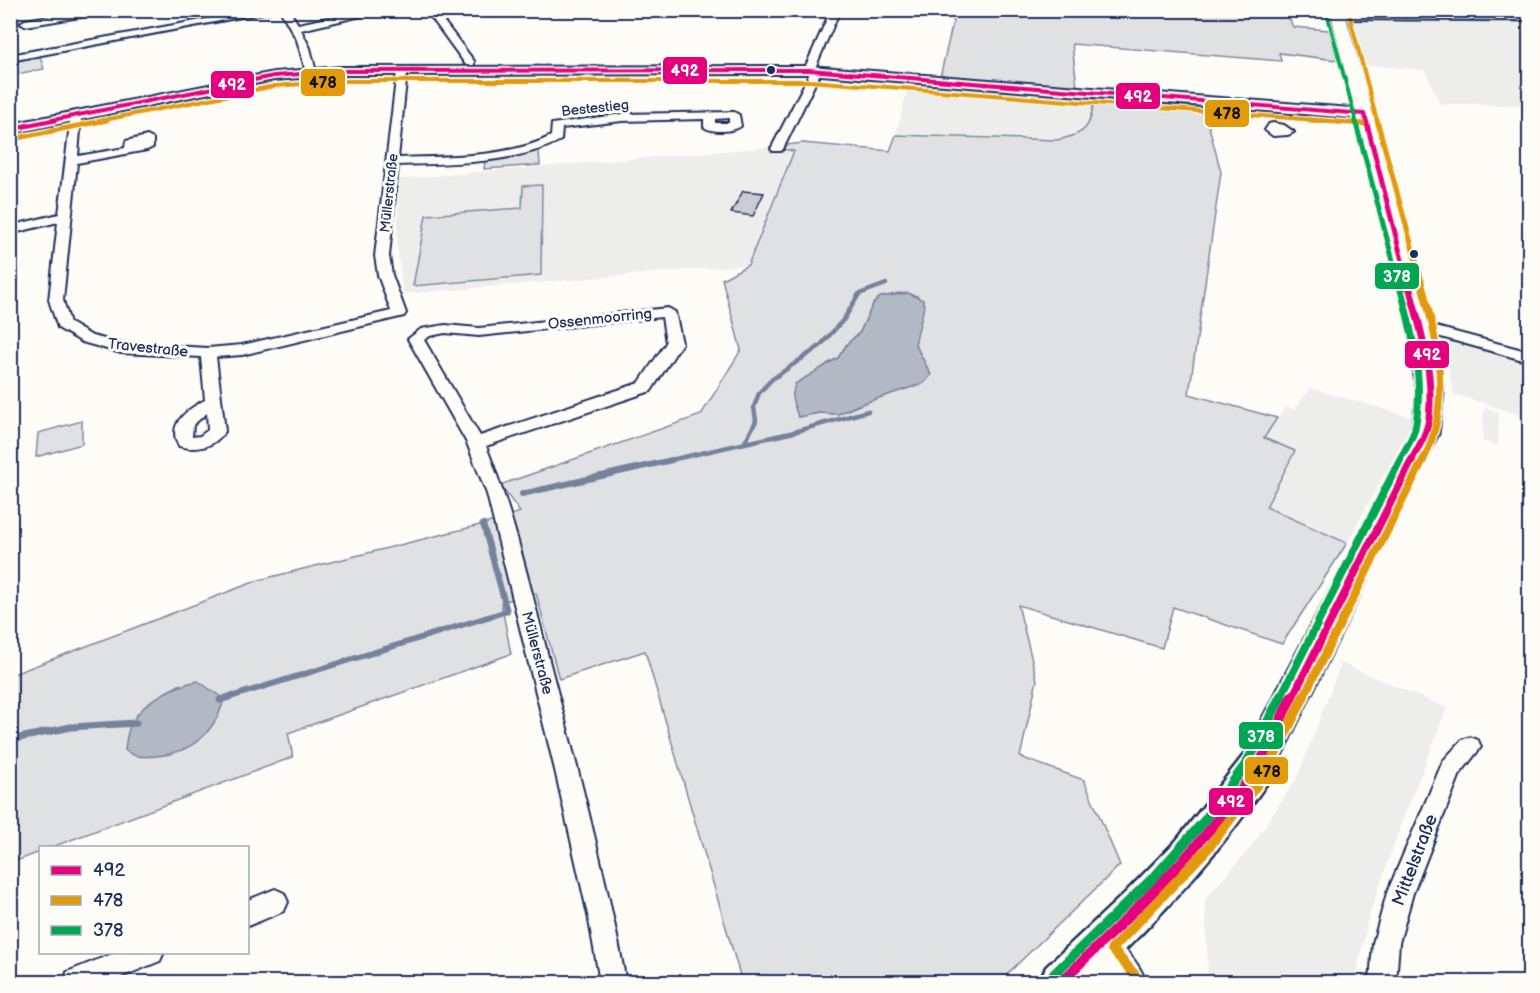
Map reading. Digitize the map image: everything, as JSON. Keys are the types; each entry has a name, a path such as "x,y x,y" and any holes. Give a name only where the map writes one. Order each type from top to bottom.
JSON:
{"main road":[{"path":"1062,982 1098,949 1203,839 1233,803 1256,768 1425,434 1429,418 1427,355 1337,14"}],"street":[{"path":"10,58 274,10"},
{"path":"284,10 310,60 311,72"},
{"path":"295,28 383,10"},
{"path":"430,10 470,63"},
{"path":"777,149 836,10"},
{"path":"25,23 62,13 86,13"},
{"path":"1337,14 1530,17"},
{"path":"10,129 274,76 311,72 812,70 1364,114"},
{"name":"Müllerstraße","path":"399,313 385,275 382,256 402,71"},
{"path":"1267,106 1276,126"},
{"name":"Travestraße","path":"76,116 56,300 63,325 87,339 121,348 208,353 242,350 399,313"},
{"name":"Bestestieg","path":"392,162 490,157 511,153 551,141 557,138 556,126 571,123 709,116"},
{"path":"72,160 130,150"},
{"path":"10,230 66,216"},
{"name":"Ossenmoorring","path":"416,339 426,333 445,329 478,332 668,312 674,343 645,387 476,443"},
{"path":"1420,327 1530,357"},
{"name":"Müllerstraße","path":"416,339 476,443 496,494 555,721 601,915 613,982"},
{"path":"208,353 214,402"},
{"name":"Mittelstraße","path":"1383,982 1386,943 1400,893 1451,768 1470,747"},
{"path":"249,914 275,903"},
{"path":"1098,949 1127,982"},
{"path":"76,982 146,954"}],"shaded area":[{"path":"839,10 1286,11 1293,27 1329,30 1337,60 1279,53 1281,61 1072,44 1077,87 940,77 954,18 838,14"},
{"path":"1351,14 1530,14 1529,22 1348,20"},
{"path":"1348,20 1520,22 1529,29 1529,105 1440,104 1425,70 1362,65"},
{"path":"40,57 44,69 11,75 11,62"},
{"path":"909,83 1094,97 1092,119 1086,129 1074,137 1057,140 896,135"},
{"path":"1094,97 1204,108 1221,172 1189,394 1277,418 1264,438 1295,451 1266,507 1347,543 1282,644 1173,607 1162,648 1018,605 1037,680 1020,757 1084,780 1120,865 999,982 742,982 645,651 559,679 536,593 501,602 511,654 288,733 293,757 55,846 39,846 39,852 11,863 11,675 259,580 488,523 520,512 500,485 701,415 741,350 722,279 748,265 794,151 769,147 803,143 890,151 896,135 1057,140 1081,132 1091,116","holes":["899,293 917,296 915,344 931,375 838,414 819,413 798,417 827,364 838,358 847,344 860,332 873,304 880,298","181,684 127,740 135,721 147,706"]},
{"path":"769,147 795,150 748,265 403,294 397,245 399,179"},
{"path":"539,150 540,165 484,169 485,160"},
{"path":"542,185 541,275 413,286 426,215 522,208 523,186"},
{"path":"908,293 923,300 924,307 915,344 931,375 924,383 838,414 819,413 798,417 792,398 795,384 838,358 847,344 860,332 873,304 880,297"},
{"path":"1454,341 1529,363 1529,418 1454,394 1443,345"},
{"path":"1310,388 1415,418 1347,543 1265,507 1295,452 1264,438 1286,406 1295,410"},
{"path":"1484,407 1499,412 1498,446 1482,441"},
{"path":"82,421 82,444 36,457 38,433"},
{"path":"1341,663 1447,708 1400,827 1368,919 1355,982 1208,982 1205,899 1248,851 1297,778"},
{"path":"198,681 224,699 214,722 200,739 180,751 156,756 136,756 125,750 130,725 144,707 170,690"}],"building":[{"path":"743,191 764,193 753,216 731,213"}],"waterway":[{"path":"745,442 756,421 754,407 759,393 771,380 820,346 844,319 859,294 886,284"},
{"path":"666,461 790,433 868,411"},
{"path":"522,494 672,460"},
{"path":"227,698 507,611 483,524"},
{"path":"220,700 232,696"},
{"path":"10,740 71,727 136,723"}],"transit line":[{"name":"478","path":"1135,975 1112,949 1209,847 1265,774 1434,439 1439,412 1440,383 1438,354 1432,324 1348,10"},
{"name":"378","path":"1054,974 1157,874 1205,820 1247,763 1415,430 1419,394 1411,329 1327,13"},
{"name":"492","path":"10,129 274,76 342,71 809,70 1364,114"},
{"name":"478","path":"12,139 275,86 342,81 809,81 1363,124"},
{"name":"492","path":"1061,982 1165,881 1213,826 1256,768 1425,434 1429,418 1427,355 1364,114"}]}
